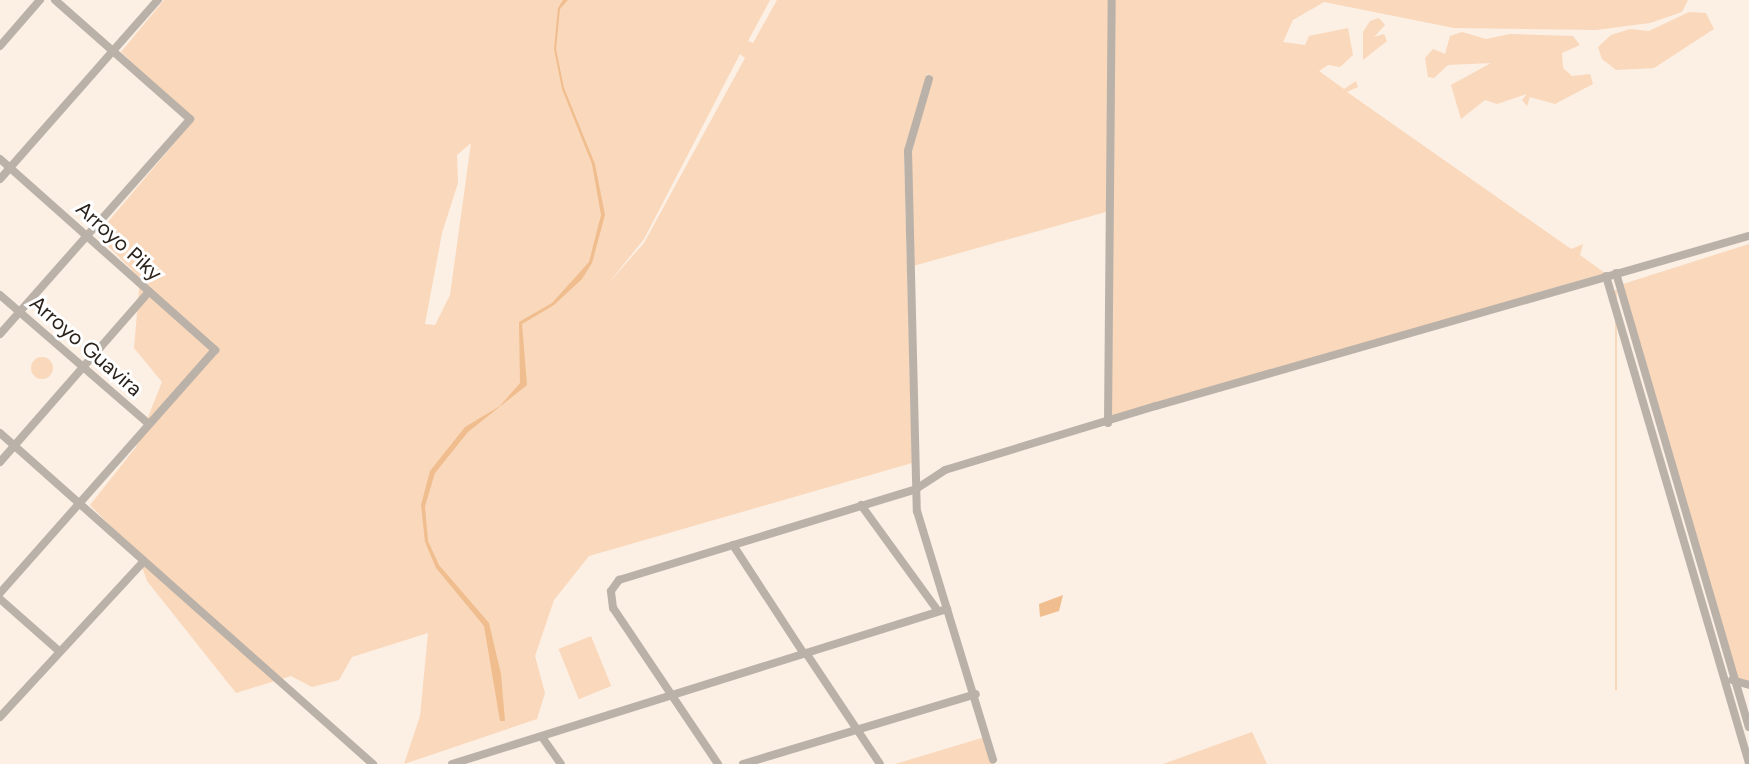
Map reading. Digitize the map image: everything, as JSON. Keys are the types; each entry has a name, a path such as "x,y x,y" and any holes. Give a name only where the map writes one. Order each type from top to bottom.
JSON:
{"street":[{"path":"0,46 40,0"},
{"path":"0,334 190,119 55,0"},
{"path":"0,179 158,0"},
{"path":"1108,423 1112,0"},
{"path":"929,79 908,151 916,489 922,534 943,610 976,694 993,760"},
{"name":"Arroyo Piky","path":"0,159 215,350 149,424"},
{"path":"718,764 613,608 614,583 916,489 945,470 1749,236"},
{"path":"1616,273 1749,727"},
{"path":"1606,276 1749,763"},
{"path":"0,462 149,292"},
{"name":"Arroyo Guavira","path":"0,295 149,424"},
{"path":"0,593 149,424"},
{"path":"0,433 373,764"},
{"path":"861,506 943,610"},
{"path":"733,545 880,764"},
{"path":"0,717 144,561"},
{"path":"0,599 59,651"},
{"path":"452,764 943,610"},
{"path":"1722,674 1736,683 1749,685"},
{"path":"744,764 976,694"},
{"path":"542,737 561,764"}],"shaded area":[{"path":"164,0 770,0 748,41 753,43 777,0 1110,0 1106,212 913,266 911,151 932,76 927,74 904,151 912,463 589,556 554,600 535,656 545,693 537,719 404,764 420,716 428,633 352,657 339,680 312,687 291,676 236,693 147,581 137,553 90,505 136,447 162,382 134,348 140,278 97,235 193,121 121,52","holes":["740,54 745,58 644,243 607,285 644,239","471,143 450,295 435,325 425,324 442,233 458,183 457,155"]},
{"path":"563,0 568,0 560,9 556,49 564,88 595,164 605,215 592,263 582,279 554,305 522,324 527,385 468,432 435,473 425,506 428,541 439,565 489,623 501,674 505,721 500,721 484,626 436,568 425,542 421,505 430,471 465,427 500,406 520,383 519,322 552,303 589,262 601,215 592,164 562,89 554,49 558,8"},
{"path":"1113,0 1688,0 1682,12 1650,23 1596,30 1454,28 1324,2 1293,20 1283,42 1305,45 1309,36 1348,28 1353,55 1340,67 1328,65 1319,71 1344,89 1356,81 1358,87 1347,92 1571,249 1583,244 1580,255 1605,273 1111,418"},
{"path":"1689,12 1706,13 1714,29 1654,68 1616,70 1602,59 1598,47 1611,35 1630,29 1649,31"},
{"path":"1379,18 1385,25 1374,37 1384,34 1387,41 1363,60 1363,32 1370,21"},
{"path":"1462,32 1486,39 1510,34 1573,36 1580,45 1562,53 1563,68 1572,76 1590,74 1593,84 1555,104 1530,97 1527,106 1522,100 1527,94 1497,104 1485,100 1461,119 1451,85 1491,63 1448,65 1434,78 1428,77 1425,58 1433,49 1445,54 1450,36"},
{"path":"1749,244 1749,683 1737,678 1623,284"},
{"path":"1615,290 1617,290 1617,690 1615,690"},
{"path":"42,357 52,364 53,368 46,378 42,379 32,372 31,368 38,358"},
{"path":"1063,595 1059,611 1040,617 1039,604"},
{"path":"591,636 611,686 579,699 559,649"},
{"path":"1252,732 1267,764 1163,764"},
{"path":"985,737 992,764 895,764"}]}
